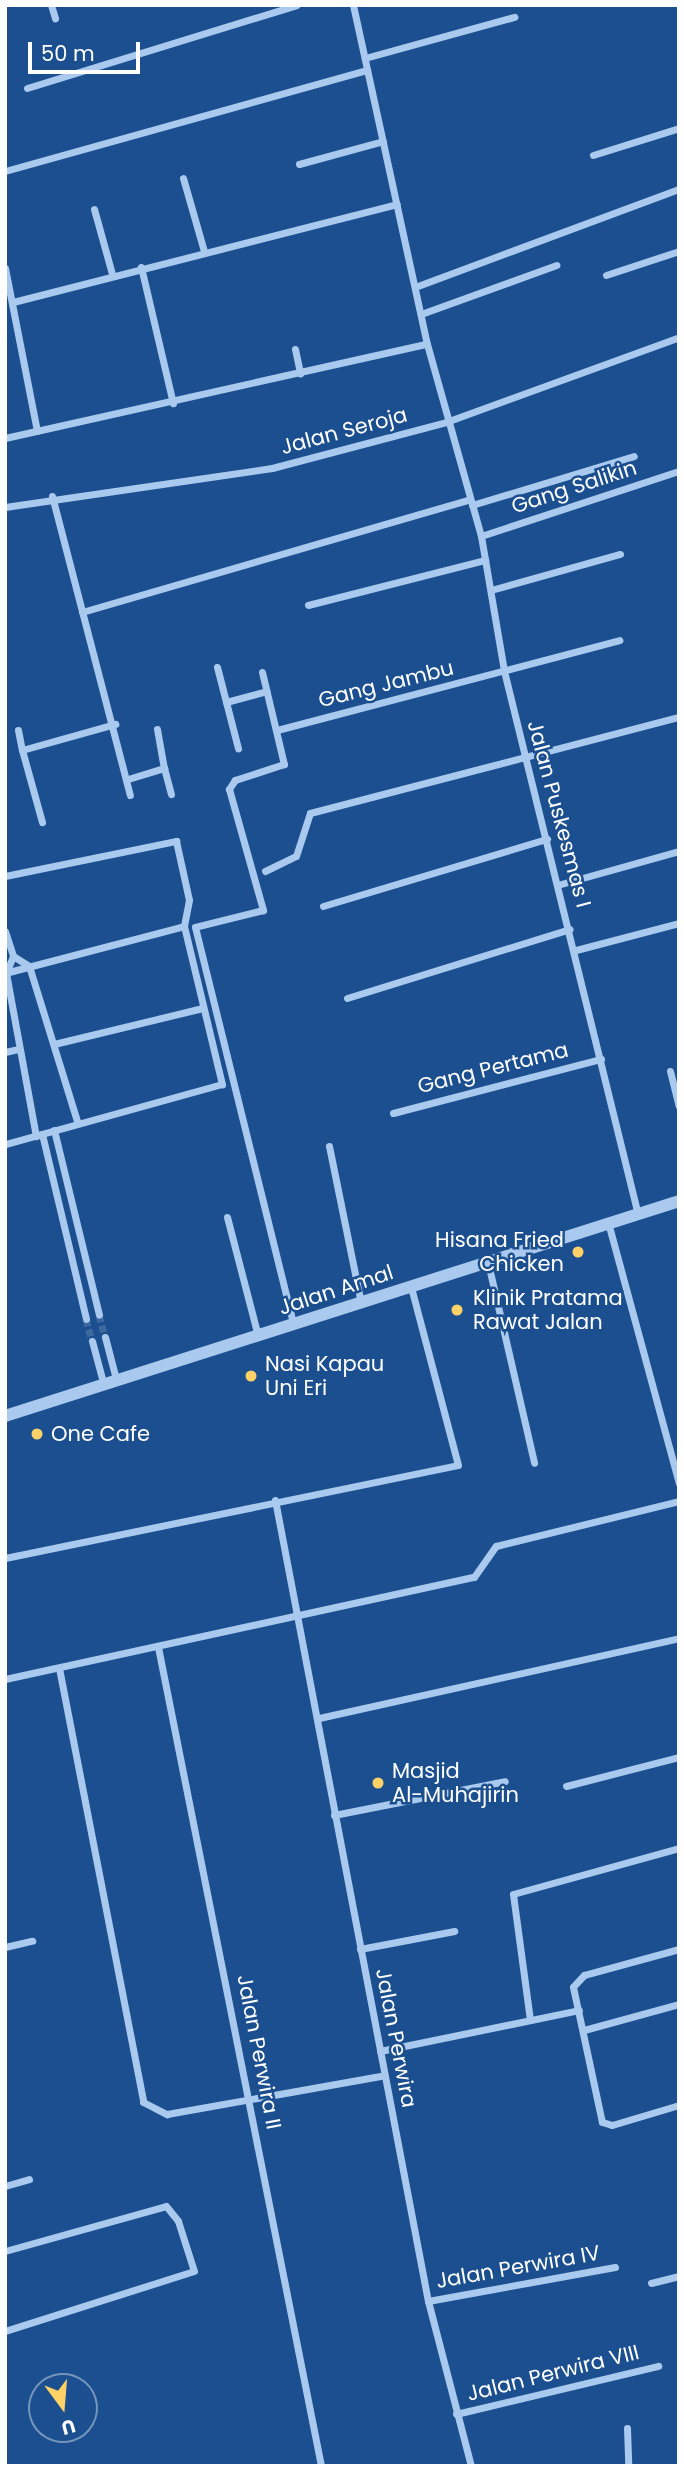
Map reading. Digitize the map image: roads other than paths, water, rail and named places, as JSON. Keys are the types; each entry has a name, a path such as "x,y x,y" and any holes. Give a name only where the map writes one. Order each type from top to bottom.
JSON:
{"street":[{"path":"51,5 55,18"},
{"path":"27,88 297,5"},
{"name":"Jalan Puskesmas I","path":"353,5 427,344 446,422 481,536 504,671 561,884 638,1215"},
{"path":"365,58 514,17"},
{"path":"5,172 367,70"},
{"path":"593,155 679,128"},
{"path":"299,164 383,141"},
{"path":"183,178 204,251"},
{"path":"415,287 679,190"},
{"path":"13,302 112,274 397,204"},
{"path":"94,209 112,274"},
{"path":"606,275 679,251"},
{"path":"421,314 556,265"},
{"path":"141,267 173,403"},
{"path":"5,268 37,431"},
{"name":"Jalan Seroja","path":"5,507 52,496 272,468 446,422 679,337"},
{"path":"5,438 173,403 427,344"},
{"path":"295,349 300,373"},
{"path":"82,612 634,456"},
{"name":"Gang Salikin","path":"481,536 679,471"},
{"path":"52,496 115,724 130,795"},
{"path":"491,590 620,554"},
{"path":"308,605 485,560"},
{"name":"Gang Jambu","path":"277,730 619,640"},
{"path":"217,667 238,748"},
{"path":"262,671 277,730 282,767 235,780 229,789 263,910 195,928 293,1324"},
{"path":"226,702 267,691"},
{"path":"265,871 296,856 310,813 526,759 679,717"},
{"path":"22,750 115,724"},
{"path":"157,729 171,794"},
{"path":"18,730 41,822"},
{"path":"128,779 164,768"},
{"path":"5,876 171,838 178,843 189,900 184,926 222,1087 5,1144"},
{"path":"323,906 547,839"},
{"path":"561,884 679,851"},
{"path":"576,950 679,923"},
{"path":"5,973 184,926"},
{"path":"347,998 570,929"},
{"path":"5,931 12,956 5,973 18,1049 86,1319"},
{"path":"12,956 29,966 78,1124"},
{"path":"54,1044 203,1008"},
{"path":"5,1052 18,1049"},
{"name":"Gang Pertama","path":"393,1113 601,1059"},
{"path":"670,1071 679,1106"},
{"path":"54,1130 99,1315"},
{"path":"329,1146 361,1303"},
{"name":"Jalan Amal","path":"5,1416 110,1380 609,1226 679,1201"},
{"path":"227,1217 258,1336"},
{"path":"609,1226 679,1484"},
{"path":"488,1262 534,1463"},
{"path":"5,1558 275,1500 460,1464 411,1287"},
{"path":"105,1338 110,1380"},
{"path":"92,1341 110,1380"},
{"name":"Jalan Perwira","path":"275,1500 301,1614 334,1815 428,2301 471,2466"},
{"path":"5,1679 474,1577 496,1546 679,1501"},
{"path":"319,1718 679,1638"},
{"name":"Jalan Perwira II","path":"158,1647 251,2096 321,2466"},
{"path":"59,1668 143,2102 167,2113 251,2096 386,2075"},
{"path":"566,1786 679,1757"},
{"path":"334,1815 505,1781"},
{"path":"530,2020 513,1894 679,1848"},
{"path":"360,1949 454,1931"},
{"path":"5,1947 32,1941"},
{"path":"679,1949 579,1978 573,1987 602,2122 612,2125 679,2105"},
{"path":"584,2030 679,2004"},
{"path":"380,2051 579,2010"},
{"path":"5,2186 29,2179"},
{"path":"5,2251 166,2206 178,2221 194,2273 5,2331"},
{"name":"Jalan Perwira IV","path":"428,2301 615,2267"},
{"path":"652,2283 679,2276"},
{"name":"Jalan Perwira VIII","path":"456,2414 658,2366"},
{"path":"627,2428 628,2466"}],"tunnel":[{"path":"99,1315 105,1337"},
{"path":"86,1319 92,1341"}],"place":[{"name":"Hisana Fried Chicken","path":"578,1252"},
{"name":"Klinik Pratama Rawat Jalan","path":"457,1310"},
{"name":"Nasi Kapau Uni Eri","path":"251,1376"},
{"name":"One Cafe","path":"37,1434"},
{"name":"Masjid Al-Muhajirin","path":"378,1783"}]}
